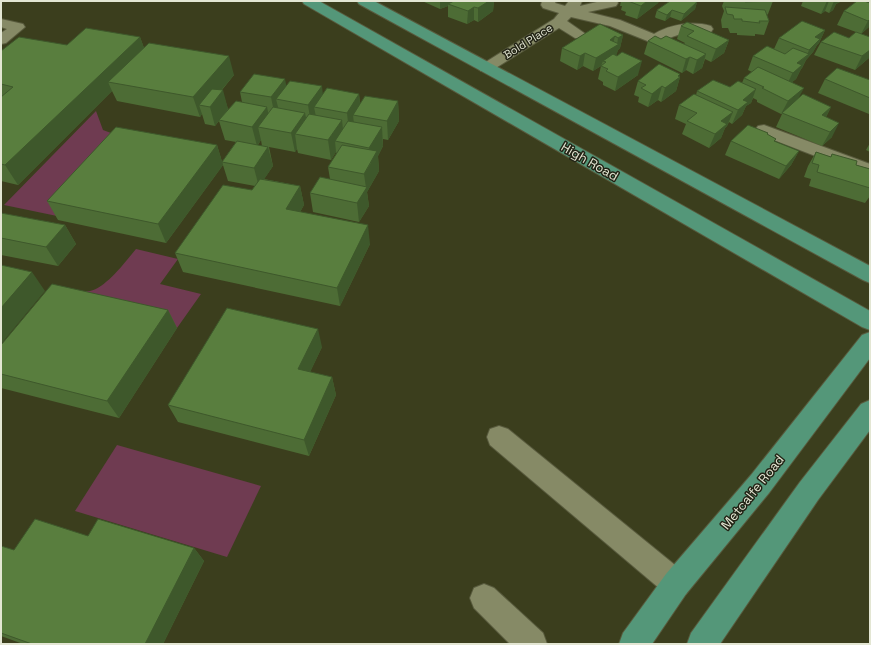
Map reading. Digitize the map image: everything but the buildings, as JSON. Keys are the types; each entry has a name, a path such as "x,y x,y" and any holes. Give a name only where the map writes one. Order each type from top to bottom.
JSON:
{"main road":[{"name":"High Road","path":"309,1 870,320"},
{"path":"364,1 486,68 651,155 870,275"},
{"name":"Metcalfe Road","path":"634,644 676,584 760,484 870,341"},
{"path":"702,644 809,492 870,411"}],"street":[{"path":"549,1 548,5 568,12 615,23 658,41 668,31 690,28 705,23"},
{"path":"568,12 589,9 611,3"},
{"name":"Bold Place","path":"486,68 568,12"},
{"path":"568,12 580,35"},
{"path":"1,24 18,27 1,40"},
{"path":"764,130 870,171"},
{"path":"499,437 676,584"},
{"path":"484,598 532,644"}],"shaded area":[{"path":"96,111 103,130 127,139 57,216 4,205"},
{"path":"136,249 178,259 160,284 201,294 177,328 74,291 90,291 103,285"},
{"path":"117,445 261,486 227,557 75,511"}]}
